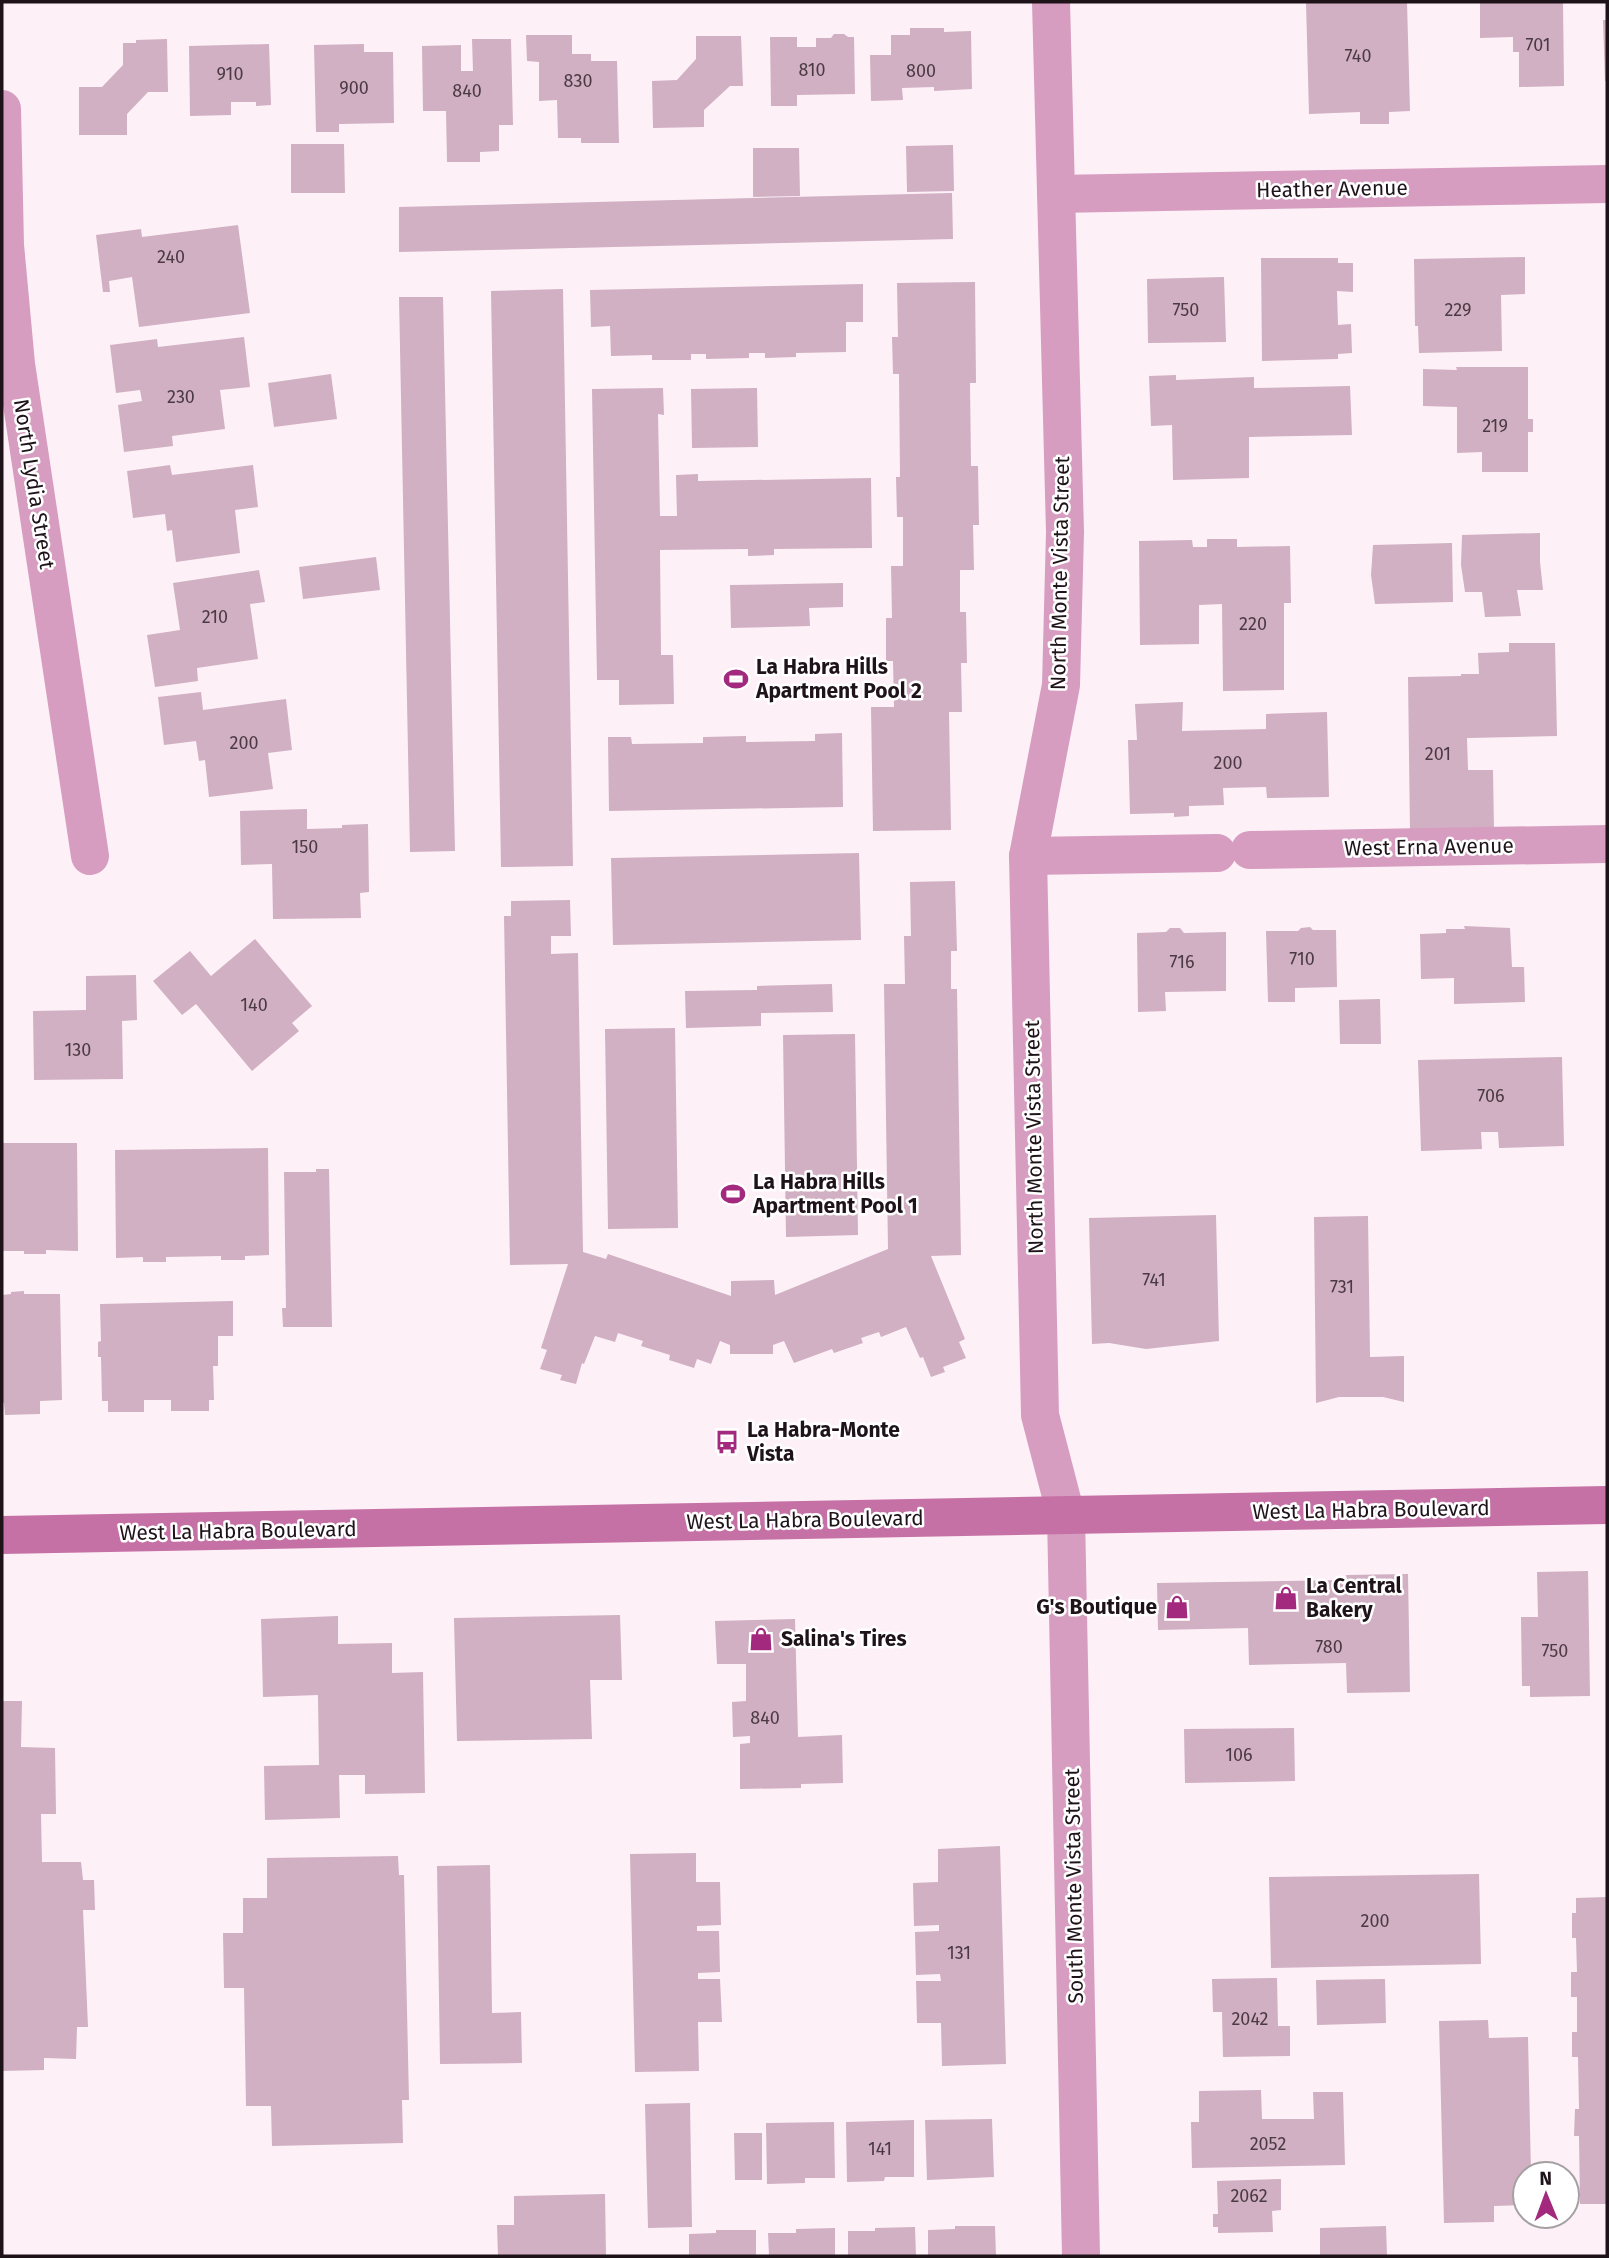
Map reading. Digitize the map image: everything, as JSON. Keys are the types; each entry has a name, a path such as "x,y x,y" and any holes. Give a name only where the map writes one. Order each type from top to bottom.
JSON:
{"main road":[{"name":"West La Habra Boulevard","path":"2,1535 1607,1505"}],"street":[{"name":"North Monte Vista Street","path":"1051,2 1065,531 1061,685 1028,856 1040,1415 1066,1515"},
{"name":"North Lydia Street","path":"2,109 5,245 16,363 90,856"},
{"name":"Heather Avenue","path":"1056,194 1607,184"},
{"name":"West Erna Avenue","path":"1028,856 1607,844"},
{"name":"South Monte Vista Street","path":"1066,1515 1081,2256"}],"building":[{"path":"1306,2 1407,2 1410,111 1389,112 1389,124 1360,124 1360,112 1309,114"},
{"path":"1480,2 1563,2 1564,86 1519,87 1519,52 1513,52 1513,37 1480,38"},
{"path":"1603,20 1607,20 1607,81 1605,81"},
{"path":"910,28 944,28 944,32 971,31 972,89 934,91 934,87 902,88 903,100 871,101 870,55 891,55 891,35 910,35"},
{"path":"834,34 854,37 855,94 797,95 797,106 771,106 770,37 797,37 797,47 816,47 816,38 831,38"},
{"path":"526,35 572,35 572,54 591,54 591,61 617,61 619,143 581,143 581,138 558,138 557,100 539,101 539,62 527,61"},
{"path":"696,36 741,36 743,86 730,86 704,110 704,127 653,128 652,81 677,80 696,59"},
{"path":"167,39 168,92 148,92 127,114 127,135 79,135 79,87 102,87 123,65 123,43"},
{"path":"472,39 511,39 513,125 499,125 499,151 480,152 480,162 447,162 446,111 423,111 422,46 461,45 461,71 473,71"},
{"path":"269,44 271,105 256,106 256,102 231,102 231,115 190,116 189,46"},
{"path":"364,44 364,52 393,52 394,123 339,124 339,132 316,132 314,45"},
{"path":"291,144 344,144 345,193 291,193"},
{"path":"953,145 954,191 907,192 906,146"},
{"path":"753,148 799,148 800,196 753,197"},
{"path":"952,193 953,239 399,252 399,207"},
{"path":"238,225 250,313 139,327 132,277 109,281 110,292 103,292 96,235 141,229 142,237"},
{"path":"1525,257 1525,294 1501,295 1502,351 1419,353 1418,326 1415,326 1414,259"},
{"path":"1261,258 1338,258 1338,263 1353,263 1353,292 1337,291 1338,325 1351,324 1352,353 1338,354 1338,359 1262,361"},
{"path":"1224,277 1226,342 1148,343 1147,279"},
{"path":"975,282 976,383 970,383 971,466 978,466 979,525 973,525 974,570 960,570 960,612 966,612 967,663 961,663 962,712 949,712 951,830 873,831 871,707 894,707 893,661 886,661 886,618 892,618 891,566 903,566 903,517 897,517 896,477 900,477 899,374 893,374 892,337 898,337 897,283"},
{"path":"863,284 863,322 846,322 846,352 796,353 796,357 765,358 765,353 749,353 749,358 706,359 706,354 691,354 691,360 652,360 652,355 611,356 610,326 591,327 590,290"},
{"path":"563,289 573,866 501,867 491,291"},
{"path":"399,297 443,297 455,851 410,852"},
{"path":"244,337 250,387 220,390 225,429 172,436 173,446 124,452 118,405 142,401 140,390 116,393 110,345 157,339 158,347"},
{"path":"1456,367 1528,367 1528,419 1533,419 1533,432 1528,432 1528,472 1482,472 1482,452 1457,453 1457,407 1423,406 1423,369 1457,370"},
{"path":"331,374 337,419 274,427 268,383"},
{"path":"1176,375 1176,380 1254,377 1254,388 1350,386 1352,435 1249,437 1249,478 1173,480 1172,425 1151,426 1149,376"},
{"path":"663,388 664,415 658,414 660,516 677,516 676,475 698,474 698,481 871,478 872,548 774,549 774,555 748,556 748,549 660,550 661,655 673,655 674,704 619,705 619,680 597,680 592,389"},
{"path":"757,388 758,447 692,448 691,389"},
{"path":"170,465 172,475 253,465 258,507 235,510 240,553 176,562 172,530 167,531 165,514 133,518 127,471"},
{"path":"1540,533 1543,590 1517,590 1521,616 1485,617 1482,592 1465,592 1461,565 1462,535"},
{"path":"1207,539 1237,539 1237,547 1290,546 1291,603 1284,603 1284,690 1223,691 1222,604 1199,605 1199,644 1140,645 1139,541 1192,540 1193,547 1207,547"},
{"path":"1452,543 1453,602 1375,604 1371,575 1373,545"},
{"path":"376,557 380,590 303,599 299,567"},
{"path":"259,570 265,602 250,604 258,659 197,668 198,681 155,687 147,635 180,630 173,583"},
{"path":"843,583 843,607 809,608 810,626 731,628 730,585"},
{"path":"1509,643 1555,643 1557,736 1467,738 1468,770 1493,770 1494,831 1410,832 1408,677 1479,674 1478,653 1509,652"},
{"path":"201,692 203,710 286,699 292,750 268,753 273,789 209,797 205,760 199,761 196,741 164,745 158,697"},
{"path":"1183,702 1182,731 1266,729 1266,714 1327,712 1329,797 1267,798 1266,787 1223,788 1224,805 1189,806 1189,816 1174,817 1174,813 1130,814 1128,740 1137,740 1135,704"},
{"path":"842,733 843,807 609,811 608,737 631,737 632,744 703,743 703,737 746,736 746,742 815,741 815,734"},
{"path":"307,809 307,829 368,824 369,892 360,893 361,918 273,919 272,864 241,865 240,811"},
{"path":"859,853 861,940 613,945 611,858"},
{"path":"955,881 957,951 951,951 951,989 957,989 961,1255 931,1256 965,1339 959,1342 966,1358 943,1367 945,1372 931,1377 906,1327 881,1337 879,1332 861,1338 863,1343 834,1353 832,1349 794,1363 784,1341 773,1345 773,1354 730,1354 730,1345 720,1341 711,1364 697,1359 694,1368 669,1360 670,1355 641,1346 643,1341 618,1333 615,1342 595,1336 584,1364 582,1363 576,1384 560,1380 562,1375 540,1369 547,1350 541,1348 568,1264 510,1265 504,916 511,916 511,901 570,900 571,936 551,936 551,954 578,953 583,1252 606,1259 608,1254 731,1296 731,1281 774,1280 775,1295 888,1249 884,984 905,984 904,936 911,936 910,882"},
{"path":"1464,926 1510,928 1512,967 1524,967 1525,1002 1454,1004 1454,978 1421,979 1420,934 1446,933 1446,929 1465,929"},
{"path":"1310,927 1313,930 1336,930 1337,987 1295,988 1295,1002 1268,1002 1266,931 1298,931"},
{"path":"1170,928 1180,928 1184,933 1226,932 1226,991 1165,992 1166,1011 1138,1012 1137,933 1166,932"},
{"path":"255,939 312,1006 292,1023 299,1031 252,1071 196,1004 182,1015 153,981 190,951 211,976"},
{"path":"136,975 137,1020 122,1021 123,1079 34,1080 33,1011 86,1010 86,976"},
{"path":"832,984 833,1012 761,1013 761,1026 686,1028 685,991 757,990 757,986"},
{"path":"1380,999 1381,1044 1340,1044 1339,1000"},
{"path":"675,1028 678,1228 608,1229 605,1029"},
{"path":"855,1034 858,1235 786,1237 783,1035"},
{"path":"1562,1057 1564,1146 1499,1148 1498,1132 1481,1132 1482,1149 1421,1151 1418,1060"},
{"path":"2,1143 77,1143 78,1251 46,1250 46,1254 24,1254 24,1251 2,1251"},
{"path":"268,1148 269,1255 245,1256 245,1260 221,1260 221,1256 166,1257 166,1262 143,1262 143,1257 116,1258 115,1150"},
{"path":"316,1169 329,1169 332,1327 283,1327 282,1308 286,1308 284,1172 316,1172"},
{"path":"1216,1215 1219,1341 1146,1349 1109,1343 1092,1344 1089,1218"},
{"path":"1368,1216 1370,1357 1404,1356 1404,1402 1383,1397 1339,1397 1316,1403 1314,1217"},
{"path":"24,1291 24,1294 60,1294 62,1400 40,1401 40,1414 5,1415 2,1403 2,1295"},
{"path":"233,1301 233,1336 218,1336 218,1366 213,1366 214,1400 209,1400 209,1411 171,1411 171,1400 144,1400 144,1412 108,1412 108,1401 102,1401 101,1357 98,1357 98,1342 101,1341 100,1304"},
{"path":"1588,1571 1590,1696 1530,1697 1530,1686 1522,1686 1521,1617 1538,1617 1537,1572"},
{"path":"1408,1574 1410,1692 1347,1693 1346,1663 1249,1665 1248,1628 1158,1630 1157,1583 1347,1580 1346,1575"},
{"path":"620,1615 622,1680 590,1680 592,1739 457,1741 454,1618"},
{"path":"338,1616 338,1644 392,1643 392,1673 423,1672 425,1793 365,1794 365,1775 339,1775 340,1818 265,1820 264,1766 319,1765 318,1695 263,1697 261,1619"},
{"path":"795,1619 798,1737 842,1735 843,1783 801,1784 801,1788 740,1789 740,1744 750,1743 750,1736 733,1737 732,1702 746,1701 746,1664 717,1664 715,1621"},
{"path":"2,1701 22,1701 21,1747 55,1748 56,1814 41,1814 42,1862 81,1862 83,1880 94,1880 95,1910 83,1910 88,2027 77,2027 76,2059 44,2058 44,2070 2,2071"},
{"path":"1294,1728 1295,1781 1185,1783 1184,1729"},
{"path":"1000,1846 1006,2064 942,2066 941,2023 917,2023 916,1981 941,1981 940,1974 916,1975 915,1932 939,1931 939,1925 914,1926 913,1883 938,1882 938,1849"},
{"path":"696,1853 696,1882 720,1882 721,1925 697,1926 697,1931 719,1931 720,1972 698,1973 698,1979 720,1979 722,2022 698,2022 699,2071 635,2072 630,1854"},
{"path":"398,1856 399,1875 404,1875 409,2100 402,2100 403,2143 272,2146 271,2106 246,2106 244,1988 224,1988 223,1933 243,1933 243,1898 267,1898 267,1858"},
{"path":"490,1865 492,2013 521,2012 522,2063 440,2064 437,1866"},
{"path":"1479,1874 1481,1964 1271,1968 1269,1877"},
{"path":"1607,1897 1607,2204 1581,2204 1579,2136 1574,2136 1575,2109 1579,2109 1578,2057 1572,2057 1572,2032 1577,2032 1577,1997 1571,1997 1571,1972 1577,1972 1576,1938 1572,1938 1572,1913 1576,1913 1576,1898"},
{"path":"1277,1978 1278,2026 1290,2026 1290,2056 1223,2057 1222,2012 1213,2012 1212,1979"},
{"path":"1385,1979 1386,2023 1317,2025 1316,1980"},
{"path":"1488,2020 1489,2038 1528,2037 1531,2160 1511,2160 1511,2205 1494,2206 1494,2222 1444,2223 1439,2021"},
{"path":"1261,2090 1262,2119 1314,2119 1313,2092 1343,2092 1345,2165 1192,2168 1191,2122 1199,2122 1199,2091"},
{"path":"690,2103 692,2227 648,2228 645,2104"},
{"path":"992,2119 994,2177 927,2180 925,2120"},
{"path":"914,2120 914,2177 885,2177 884,2181 847,2182 846,2122"},
{"path":"834,2122 835,2178 805,2178 805,2183 767,2184 766,2123"},
{"path":"734,2133 762,2133 762,2180 735,2180"},
{"path":"1281,2179 1281,2210 1272,2211 1273,2232 1218,2233 1218,2227 1213,2227 1213,2214 1218,2214 1217,2181"},
{"path":"605,2194 606,2256 498,2256 497,2225 514,2225 514,2196"},
{"path":"955,2226 995,2226 996,2256 928,2256 928,2230 955,2229"},
{"path":"1386,2226 1387,2256 1320,2256 1320,2228"},
{"path":"915,2227 916,2256 848,2256 848,2231"},
{"path":"835,2228 835,2256 769,2256 768,2233"},
{"path":"716,2230 756,2230 756,2256 689,2256 689,2234 716,2233"}],"place":[{"name":"La Habra Hills Apartment Pool 2","path":"736,679"},
{"name":"La Habra Hills Apartment Pool 1","path":"733,1194"},
{"name":"La Habra-Monte Vista","path":"727,1442"},
{"name":"La Central Bakery","path":"1286,1598"},
{"name":"G's Boutique","path":"1177,1607"},
{"name":"Salina's Tires","path":"761,1639"}]}
